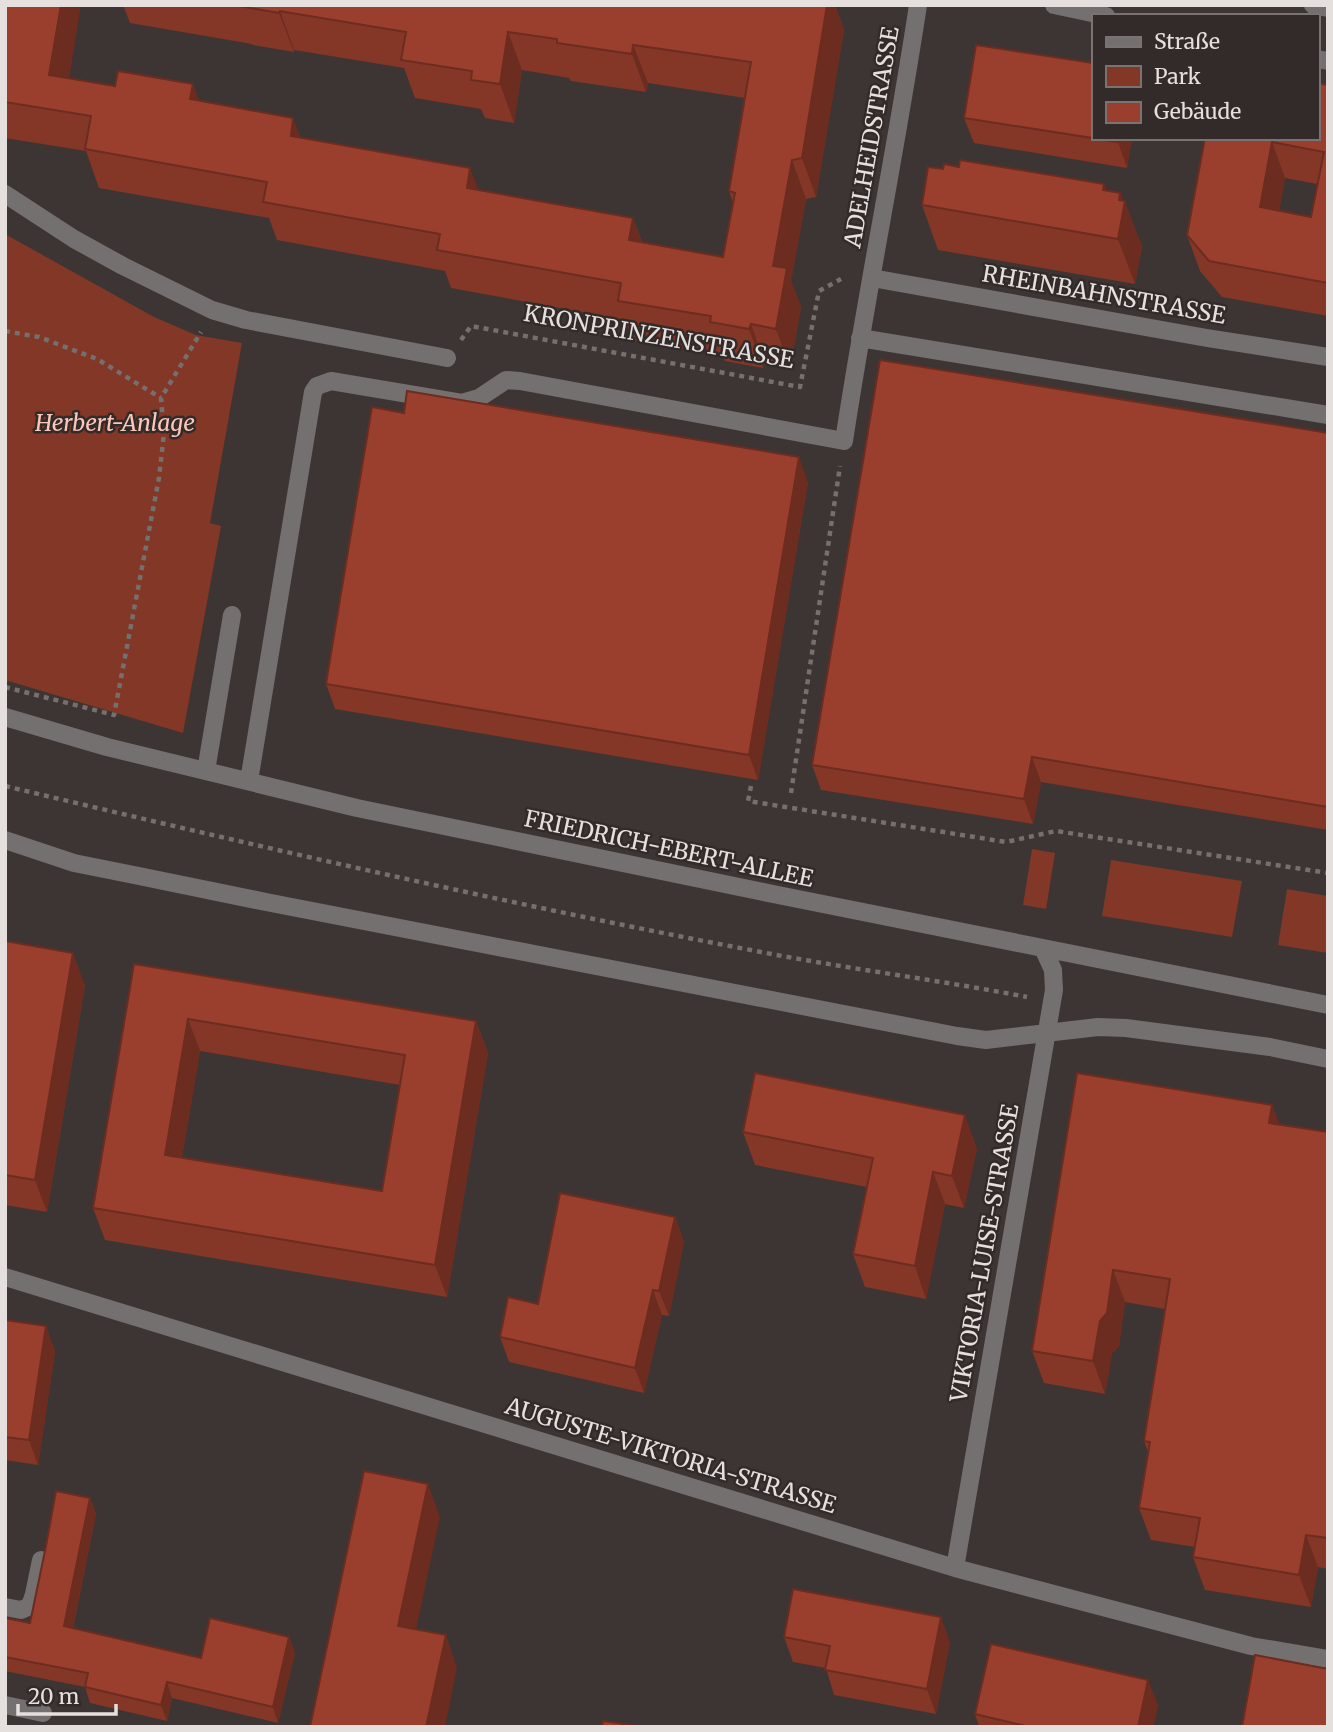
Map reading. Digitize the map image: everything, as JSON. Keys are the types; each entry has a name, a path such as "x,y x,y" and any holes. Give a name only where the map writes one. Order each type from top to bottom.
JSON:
{"street":[{"name":"ADELHEIDSTRASSE","path":"249,781 313,392 317,386 331,381 462,402 479,398 506,380 520,381 844,441 918,5"},
{"path":"1054,5 1097,14"},
{"path":"1313,5 1328,8"},
{"path":"5,194 74,239 212,310 246,320 447,358"},
{"name":"RHEINBAHNSTRASSE","path":"872,278 1328,357"},
{"path":"860,338 1328,415"},
{"path":"206,771 232,615"},
{"name":"FRIEDRICH-EBERT-ALLEE","path":"5,717 107,747 357,808 1328,1005"},
{"path":"5,840 74,863 957,1036 986,1040 1098,1027 1126,1028 1270,1047 1328,1059"},
{"name":"VIKTORIA-LUISE-STRASSE","path":"955,1568 1052,1002 1054,977 1043,948"},
{"name":"AUGUSTE-VIKTORIA-STRASSE","path":"5,1277 955,1568 1251,1646 1328,1659"},
{"path":"5,1607 21,1610 30,1606 41,1560"},
{"path":"5,1705 43,1713"}],"path":[{"name":"KRONPRINZENSTRASSE","path":"471,326 800,387 819,291 841,279"},
{"path":"5,331 40,337 97,359 162,398"},
{"path":"5,687 114,715 159,478 164,433 162,398 201,331"},
{"path":"791,793 838,482"},
{"path":"5,786 279,851 762,953 1052,1002"},
{"path":"751,786 748,801 1006,842 1056,831 1328,873"}],"green space":[{"name":"Herbert-Anlage","path":"5,234 154,317 196,335 242,343 210,523 221,526 183,733 5,680"},
{"path":"1032,849 1055,853 1046,909 1023,905"},
{"path":"1111,860 1242,881 1232,937 1102,916"},
{"path":"1287,889 1328,896 1328,953 1278,945"}],"building":[{"path":"5,5 61,5 49,75 115,86 118,71 193,84 190,99 293,118 291,136 470,168 467,188 633,218 629,240 723,257 735,193 729,191 751,62 633,45 632,54 557,43 557,39 508,32 500,84 471,80 472,71 401,60 406,32 239,5 827,5 802,158 792,160 773,266 787,268 776,329 751,324 749,329 710,322 711,316 618,301 621,283 437,250 440,234 263,202 267,182 85,149 91,116 5,102"},
{"path":"976,45 1092,63 1092,138 964,118"},
{"path":"1319,83 1328,85 1328,283 1209,261 1187,235 1205,140 1319,140","holes":["1272,142 1324,152 1311,217 1260,207"]},
{"path":"960,160 1104,184 1103,190 1120,193 1119,200 1125,201 1118,239 922,205 928,167 943,169 944,164 959,167"},
{"path":"880,360 1328,433 1328,807 1032,757 1024,799 812,765"},
{"path":"407,391 799,457 749,755 326,684 372,407 404,413"},
{"path":"5,941 73,953 35,1180 5,1175"},
{"path":"134,964 476,1021 435,1265 93,1208","holes":["188,1019 405,1055 382,1191 165,1155"]},
{"path":"755,1073 965,1115 952,1176 933,1172 915,1266 853,1254 873,1158 743,1132"},
{"path":"1077,1073 1272,1105 1269,1123 1328,1132 1328,1538 1306,1535 1299,1575 1193,1557 1200,1518 1139,1508 1150,1442 1144,1441 1170,1279 1113,1270 1107,1313 1100,1321 1093,1361 1032,1351"},
{"path":"560,1193 675,1217 659,1291 653,1290 635,1368 500,1337 508,1297 538,1304"},
{"path":"5,1320 46,1326 29,1440 5,1437"},
{"path":"364,1471 428,1484 398,1626 446,1635 426,1727 310,1727"},
{"path":"56,1491 90,1498 64,1626 201,1658 210,1618 289,1637 273,1707 167,1682 161,1705 85,1687 88,1673 5,1657 5,1618 30,1623"},
{"path":"793,1589 941,1617 927,1689 825,1670 830,1646 784,1637"},
{"path":"991,1644 1148,1680 1138,1727 1030,1727 975,1714"},
{"path":"1255,1655 1328,1669 1328,1727 1242,1727"},
{"path":"603,1721 644,1727 602,1727"}]}
